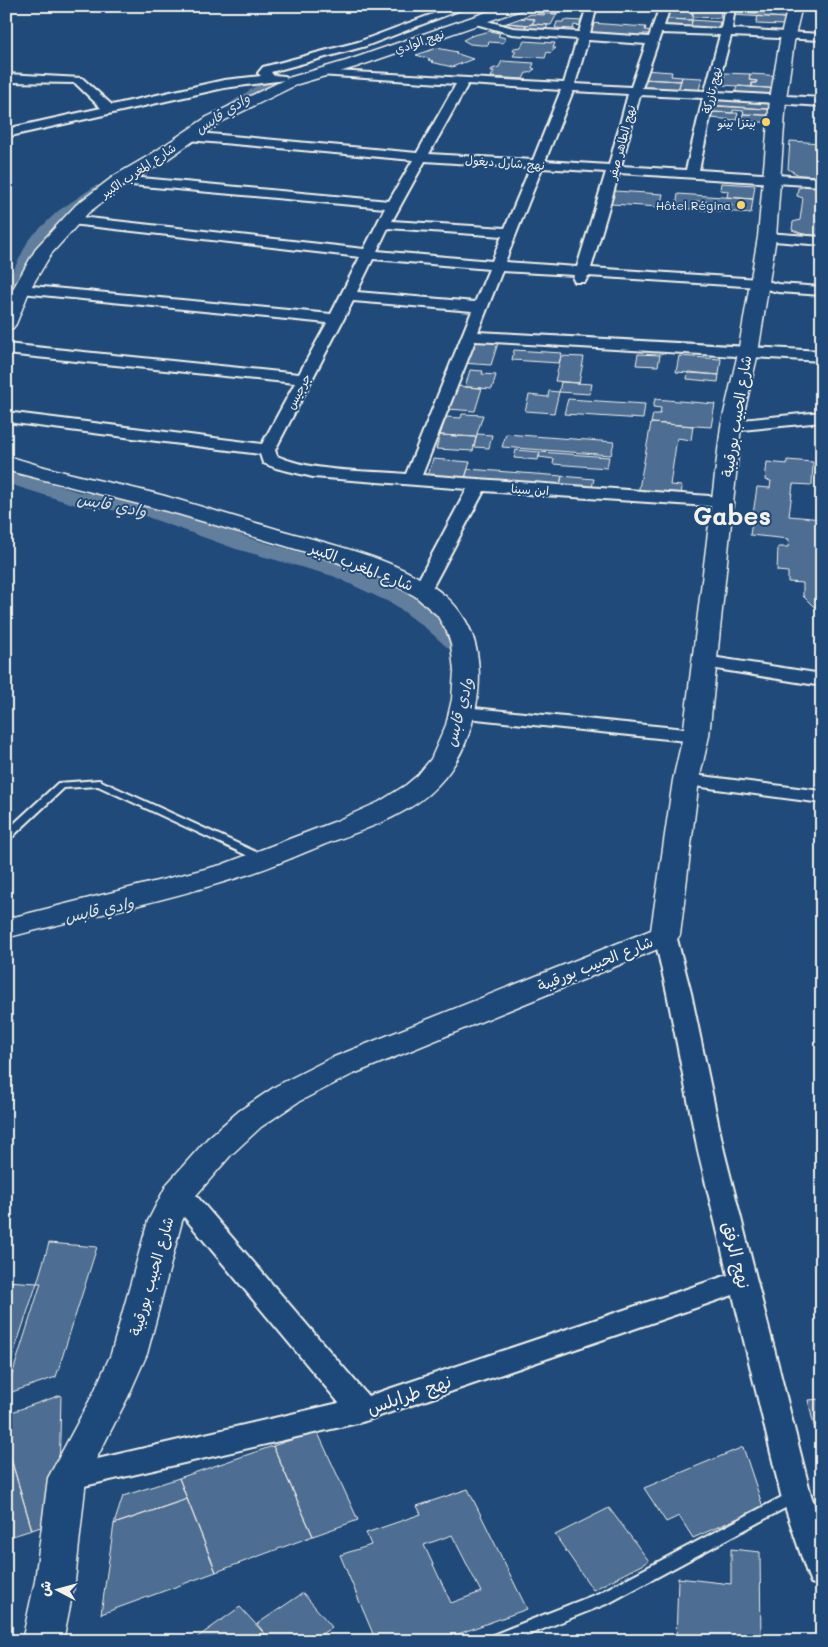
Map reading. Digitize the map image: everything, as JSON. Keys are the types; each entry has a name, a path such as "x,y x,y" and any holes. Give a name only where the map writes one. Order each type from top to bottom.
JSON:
{"street":[{"path":"287,80 266,75 264,71 362,44 465,6"},
{"name":"نهج الوادي","path":"319,72 350,64 518,6"},
{"path":"412,479 568,88 592,6"},
{"name":"نهج الطاهر صفر","path":"581,276 614,169 635,92 665,6"},
{"name":"نهج تازركة","path":"691,175 726,34 730,6"},
{"name":"شارع الحبيب بورقيبة","path":"40,1640 54,1581 67,1478 110,1397 129,1354 165,1221 179,1193 219,1147 250,1120 287,1094 340,1067 665,935 686,780 696,736 731,426 747,352 765,287 778,99 788,34 795,6"},
{"path":"476,21 512,31 584,37 726,34 788,34 822,37"},
{"path":"319,72 709,97 822,102"},
{"name":"شارع المغرب الكبير","path":"6,324 21,289 44,251 93,200 120,180 156,159 213,120 287,80 319,72"},
{"path":"6,78 64,78 78,80 110,110"},
{"path":"6,133 232,83 287,80"},
{"name":"جرجيس","path":"267,450 348,296 383,224 464,82"},
{"name":"نهج شارل ديغول","path":"188,136 422,157 822,182"},
{"path":"120,180 394,205"},
{"path":"383,224 511,233"},
{"path":"66,226 365,258 581,276 822,291"},
{"path":"767,237 822,240"},
{"path":"21,289 336,319"},
{"path":"348,296 480,307"},
{"path":"468,336 822,356"},
{"path":"6,349 304,379"},
{"path":"6,417 267,450"},
{"path":"731,426 822,417"},
{"name":"ابن سينا","path":"267,450 269,459 282,466 337,473 723,502"},
{"name":"شارع المغرب الكبير","path":"6,462 31,471 167,504 326,550 396,577 422,590 446,610 462,638 467,656 464,713 452,746 427,780 410,794 336,831 233,870 6,929"},
{"path":"422,590 478,485"},
{"path":"705,662 822,680"},
{"path":"464,713 696,736"},
{"path":"686,780 822,797"},
{"name":"نهج الرفق","path":"665,935 679,993 711,1151 796,1495 822,1573"},
{"path":"179,1193 362,1410"},
{"name":"نهج طرابلس","path":"67,1478 362,1410 743,1281"}],"lane":[{"path":"6,837 62,785 99,783 263,859"},
{"path":"494,1641 604,1598 796,1495"}],"building":[{"path":"673,6 697,6 696,10 673,9"},
{"path":"702,6 722,6 721,11 701,10"},
{"path":"732,6 759,6 759,10 768,10 767,13 731,12"},
{"path":"759,6 787,6 785,14 767,13 768,10 759,10"},
{"path":"559,7 557,14 537,13"},
{"path":"667,8 690,9 689,13 693,13 692,20 665,19"},
{"path":"690,9 721,11 720,18 693,17 693,13 689,13"},
{"path":"731,12 785,14 785,18 730,15"},
{"path":"545,13 557,14 551,25 532,24 535,19 521,18 531,14 544,15"},
{"path":"758,16 785,18 784,25 756,24"},
{"path":"521,18 535,19 531,25 507,23"},
{"path":"665,19 692,20 691,27 663,26"},
{"path":"564,20 583,21 581,26 574,25 573,29 555,28 557,22 563,22"},
{"path":"692,20 720,22 718,29 691,27"},
{"path":"591,23 646,27 645,30 651,31 649,34 643,34 642,37 587,34"},
{"path":"503,24 526,25 524,30 509,29"},
{"path":"526,25 548,25 545,31 524,30"},
{"path":"490,31 499,33 498,36 505,38 505,41 502,43 489,42 488,45 481,45 470,44 463,40 470,36"},
{"path":"524,41 555,43 553,48 556,48 550,53 547,52 545,58 513,56 516,51 513,51 514,48 521,47"},
{"path":"437,48 457,52 455,53 473,59 452,67 431,62 433,61 428,60 430,59 416,55"},
{"path":"502,61 534,63 532,68 535,69 526,73 523,79 491,77 494,71 491,71 492,69 499,67"},
{"path":"644,70 672,72 671,76 682,77 681,81 642,79"},
{"path":"725,73 750,74 749,80 757,81 752,83 752,87 722,85"},
{"path":"750,74 783,76 782,89 752,87 752,83 757,81 749,80"},
{"path":"682,77 702,78 698,94 677,93"},
{"path":"642,79 681,81 677,93 638,90"},
{"path":"737,86 782,89 780,97 735,94"},
{"path":"712,98 783,103 782,110 710,105"},
{"path":"714,106 782,110 781,116 743,114 744,111 733,110 733,113 712,112"},
{"path":"712,112 738,113 736,120 710,118"},
{"path":"743,114 781,116 780,123 741,121"},
{"path":"790,141 822,143 822,176 799,175 788,169"},
{"path":"721,183 755,185 753,199 727,197 728,191 720,190"},
{"path":"811,185 822,186 821,236 803,234 792,230 793,222 800,220 803,198 797,196 798,188"},
{"path":"615,191 663,194 660,207 611,204"},
{"path":"678,194 753,199 751,213 676,208","holes":["696,201 732,204 732,206 696,204"]},
{"path":"468,341 498,343 491,365 461,363"},
{"path":"514,350 562,353 559,363 512,360"},
{"path":"638,354 660,355 658,366 636,365"},
{"path":"561,356 584,357 579,383 555,381"},
{"path":"679,356 721,359 719,375 676,372"},
{"path":"470,370 483,371 482,374 496,375 492,389 465,387"},
{"path":"688,372 719,375 718,382 687,379"},
{"path":"561,382 592,384 590,394 559,392"},
{"path":"455,386 482,388 475,411 448,409"},
{"path":"549,391 559,392 554,413 525,411 529,395 548,397"},
{"path":"568,399 645,404 643,419 564,414"},
{"path":"655,399 715,404 711,427 651,423 653,414 660,414 661,408 653,407"},
{"path":"462,414 483,415 476,437 440,435 446,417 461,418"},
{"path":"651,423 693,426 691,440 677,438 670,485 682,486 681,498 638,494"},
{"path":"477,434 492,435 489,448 474,447"},
{"path":"506,434 614,442 611,455 502,447"},
{"path":"440,435 476,437 473,451 436,449"},
{"path":"516,450 540,452 538,460 514,458"},
{"path":"540,452 609,457 607,468 553,464 554,459 539,457"},
{"path":"433,459 470,462 464,481 432,478 428,475"},
{"path":"787,460 813,462 812,485 793,484 789,516 822,519 822,630 821,607 813,606 803,596 803,583 788,582 788,572 777,571 778,547 788,547 789,539 750,535 757,487 770,488 771,481 765,480 767,462 787,464"},
{"path":"468,469 562,476 559,489 464,481"},
{"path":"562,476 594,479 591,492 559,489"},
{"path":"49,1243 97,1247 56,1377 6,1394 41,1283 37,1283"},
{"path":"6,1281 37,1283 6,1376"},
{"path":"61,1395 58,1521 32,1530 6,1442 6,1414"},
{"path":"822,1399 822,1460 808,1400"},
{"path":"317,1431 358,1520 313,1536 273,1446"},
{"path":"6,1442 32,1530 6,1538"},
{"path":"273,1446 313,1536 216,1572 179,1478"},
{"path":"743,1447 763,1507 693,1538 679,1516 666,1522 644,1488"},
{"path":"179,1478 187,1499 114,1524 123,1496"},
{"path":"468,1489 527,1609 439,1641 376,1641 340,1555 371,1545 366,1533 421,1514 417,1506","holes":["452,1535 481,1592 451,1603 424,1545"]},
{"path":"187,1499 216,1572 101,1614 114,1524"},
{"path":"609,1508 649,1561 593,1590 555,1535"},
{"path":"731,1549 760,1552 761,1641 676,1641 678,1578 731,1584"},
{"path":"303,1593 332,1627 319,1636 322,1641 271,1641 257,1624"},
{"path":"240,1607 271,1641 192,1641"}],"waterway":[{"name":"وادي قابس","path":"220,117 270,83"},
{"name":"وادي قابس","path":"6,306 35,243 64,215 101,190"},
{"name":"وادي قابس","path":"6,476 76,498 143,508 244,544 341,571 403,600 437,625 461,647 467,665"}],"place":[{"name":"بيتزا بينو","path":"766,122"},
{"name":"Hôtel Régina","path":"741,205"}],"district":[{"name":"Gabes","path":"732,515"}]}
